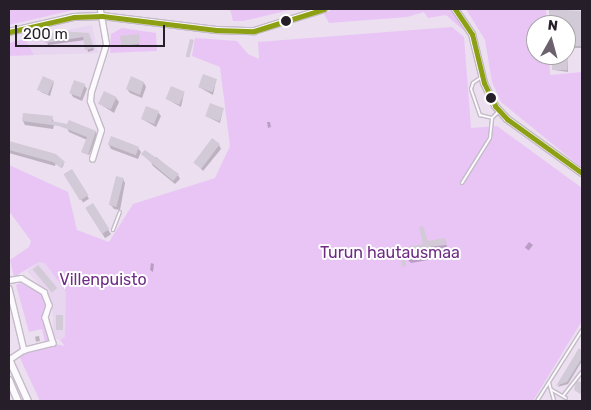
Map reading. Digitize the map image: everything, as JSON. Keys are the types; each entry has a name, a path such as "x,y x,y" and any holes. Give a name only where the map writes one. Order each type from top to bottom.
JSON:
{"street":[{"path":"9,32 101,12 247,31 280,24 324,9"},
{"path":"455,9 472,34 482,77 499,111 582,173"},
{"path":"92,158 100,136 90,100 106,49 101,12"},
{"path":"9,280 21,278 44,292 48,305 45,317 53,343 24,350 9,359 28,401"},
{"path":"9,288 24,350"},
{"path":"9,380 18,401"}],"lane":[{"path":"482,77 472,82 472,89 480,115 492,118"},
{"path":"462,183 490,138 492,118 499,111"},
{"path":"113,230 120,212"},
{"path":"538,401 582,330"},
{"path":"563,396 582,372"},
{"path":"549,383 554,401"},
{"path":"552,390 566,398"}],"shaded area":[{"path":"92,25 98,53 34,55 25,39"},
{"path":"39,262 45,263 66,292 65,337 60,340 53,337 53,314 47,293 27,271"}],"green space":[{"path":"9,9 78,9 9,25"},
{"path":"230,9 294,9 243,21 233,21"},
{"path":"333,9 450,9 465,28 463,30 446,15 428,18 424,12 407,17 329,23 324,14"},
{"path":"466,9 546,9 546,15 526,15 526,65 550,65 550,75 582,72 582,168 501,102 492,82 485,40"},
{"name":"Turun hautausmaa","path":"452,27 464,37 471,128 497,126 582,188 582,321 533,401 40,401 19,356 55,344 65,346 60,340 65,337 66,292 45,263 39,262 14,277 10,260 29,247 31,241 9,211 9,165 68,192 77,230 109,242 133,204 215,178 230,146 220,67 192,56 195,38 237,41 248,54 259,59 258,42"},
{"path":"122,28 156,33 157,51 110,53 111,34"},
{"path":"25,39 34,55 9,56 9,43"},
{"path":"20,283 44,295 47,303 43,319 49,341 45,342 42,329 29,332 16,285"}],"building":[{"path":"549,9 582,11 582,46 576,46 576,15 549,15"},
{"path":"59,31 89,33 94,48 85,50 83,37 45,43 43,35"},
{"path":"139,34 140,44 121,46 120,36"},
{"path":"190,39 194,40 190,57 186,56"},
{"path":"552,65 567,65 567,70 552,70"},
{"path":"203,74 217,79 212,92 198,87"},
{"path":"43,76 54,81 48,95 37,90"},
{"path":"131,76 144,82 140,95 126,89"},
{"path":"74,80 85,84 80,97 69,93"},
{"path":"171,86 185,92 179,105 166,99"},
{"path":"104,91 117,97 111,110 98,104"},
{"path":"210,103 224,108 219,121 205,116"},
{"path":"146,106 159,111 154,124 141,119"},
{"path":"23,113 53,116 52,121 67,124 69,120 96,131 88,155 81,152 87,137 59,126 22,121"},
{"path":"111,136 139,147 136,155 108,144"},
{"path":"212,138 220,144 201,169 193,163"},
{"path":"9,141 56,154 65,162 61,168 53,162 9,150"},
{"path":"145,150 179,174 173,181 141,154"},
{"path":"72,169 88,195 80,201 64,174"},
{"path":"116,176 124,178 117,207 109,205"},
{"path":"93,203 109,229 102,234 85,208"},
{"path":"423,226 428,241 445,238 446,245 429,247 426,259 405,258 406,266 402,267 400,255 404,254 403,248 423,244 419,227"},
{"path":"38,265 57,288 52,292 33,269"},
{"path":"56,315 63,315 63,330 56,330"},
{"path":"579,348 582,351 582,358 567,382 556,386"},
{"path":"576,381 582,382 582,395 574,390"}],"transit line":[{"path":"9,32 74,17 102,16 216,30 254,31 324,9"},
{"path":"455,9 472,34 484,83 495,106 507,119 582,173"}],"park label":[{"name":"Villenpuisto","path":"103,280"}]}
